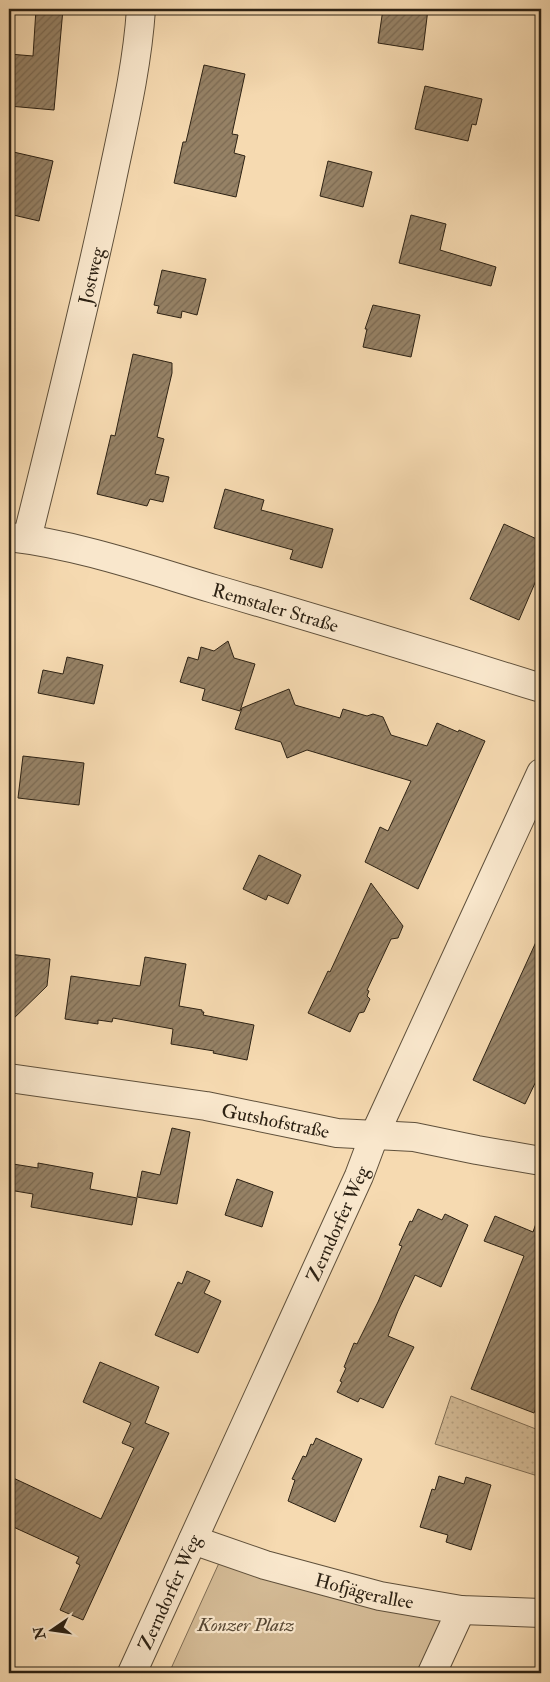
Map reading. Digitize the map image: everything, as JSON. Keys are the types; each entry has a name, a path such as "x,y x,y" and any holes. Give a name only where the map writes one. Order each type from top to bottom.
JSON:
{"street":[{"name":"Jostweg","path":"18,538 100,237 134,73 141,9"},
{"name":"Remstaler Straße","path":"18,538 81,551 145,568 345,627 541,688"},
{"name":"Zerndorfer Weg","path":"132,1673 359,1176 374,1136 541,773"},
{"name":"Gutshofstraße","path":"9,1078 206,1106 336,1133 374,1136 414,1136 477,1150 541,1161"},
{"name":"Hofjägerallee","path":"193,1540 265,1565 380,1596 461,1610 541,1613"},
{"path":"432,1673 461,1610"}],"green space":[{"path":"451,1396 541,1431 541,1477 435,1444"},
{"name":"Konzer Platz","path":"219,1563 445,1617 418,1673 169,1673"}],"building":[{"path":"36,9 63,9 54,110 9,106 9,54 33,56"},
{"path":"383,9 428,9 423,50 378,43"},
{"path":"204,65 245,74 232,134 238,135 234,153 245,156 236,197 174,183 183,142 186,142"},
{"path":"425,86 482,99 476,125 472,124 468,141 415,129"},
{"path":"9,151 53,161 39,221 9,214"},
{"path":"328,161 372,172 363,207 320,196"},
{"path":"411,215 446,224 440,250 496,267 491,286 399,263"},
{"path":"162,270 206,279 197,315 182,311 181,318 157,313 159,306 154,305"},
{"path":"373,305 420,315 411,357 363,347 367,329 365,329"},
{"path":"133,354 172,363 172,373 157,437 164,439 155,474 169,477 163,502 150,499 147,506 97,494 111,435 115,436"},
{"path":"225,489 264,500 261,510 333,529 322,568 290,559 293,550 214,528"},
{"path":"504,524 541,541 541,569 519,620 470,599"},
{"path":"228,641 234,658 255,664 240,711 202,700 205,689 180,682 188,657 198,660 201,647 214,651"},
{"path":"67,657 103,665 94,704 38,693 43,670 63,674"},
{"path":"289,689 295,705 340,718 343,709 367,716 373,714 383,717 391,735 427,746 437,723 485,741 418,889 365,862 380,827 388,831 411,781 307,750 287,758 281,742 235,729 242,708"},
{"path":"23,756 84,763 79,805 18,798"},
{"path":"259,855 301,875 288,904 268,895 266,900 243,889"},
{"path":"371,883 403,926 398,938 391,939 367,990 369,991 367,996 370,999 364,1012 359,1013 350,1032 308,1013 328,971 330,972"},
{"path":"541,931 541,1071 525,1104 473,1080"},
{"path":"9,954 50,959 47,986 9,1023"},
{"path":"145,957 186,964 179,1006 202,1010 204,1012 203,1015 254,1025 247,1060 213,1053 214,1051 171,1044 173,1029 113,1018 112,1022 98,1020 98,1024 65,1019 71,976 140,986"},
{"path":"172,1128 190,1132 177,1204 137,1197 142,1171 160,1175"},
{"path":"38,1163 93,1173 90,1189 137,1198 132,1225 31,1207 33,1194 9,1190 13,1164 38,1168"},
{"path":"237,1179 273,1192 262,1227 225,1215"},
{"path":"418,1209 442,1220 445,1214 468,1225 441,1287 415,1275 398,1311 388,1336 414,1347 383,1408 360,1398 358,1402 337,1392 346,1368 344,1367 354,1343 357,1344 378,1302 402,1246 399,1245"},
{"path":"539,1215 541,1215 541,1395 534,1413 471,1389 524,1256 484,1241 495,1216 533,1232"},
{"path":"187,1271 210,1281 204,1293 221,1301 198,1353 155,1335 178,1282 182,1284"},
{"path":"100,1362 159,1387 145,1423 169,1433 83,1620 60,1610 80,1565 76,1563 79,1557 9,1525 9,1476 101,1519 134,1448 122,1443 131,1423 83,1402"},
{"path":"316,1438 362,1459 335,1522 288,1501 295,1480 292,1479 303,1456 306,1457 311,1444 313,1445"},
{"path":"439,1476 464,1484 466,1477 491,1485 471,1550 446,1542 448,1535 420,1527 432,1489 435,1490"}]}
